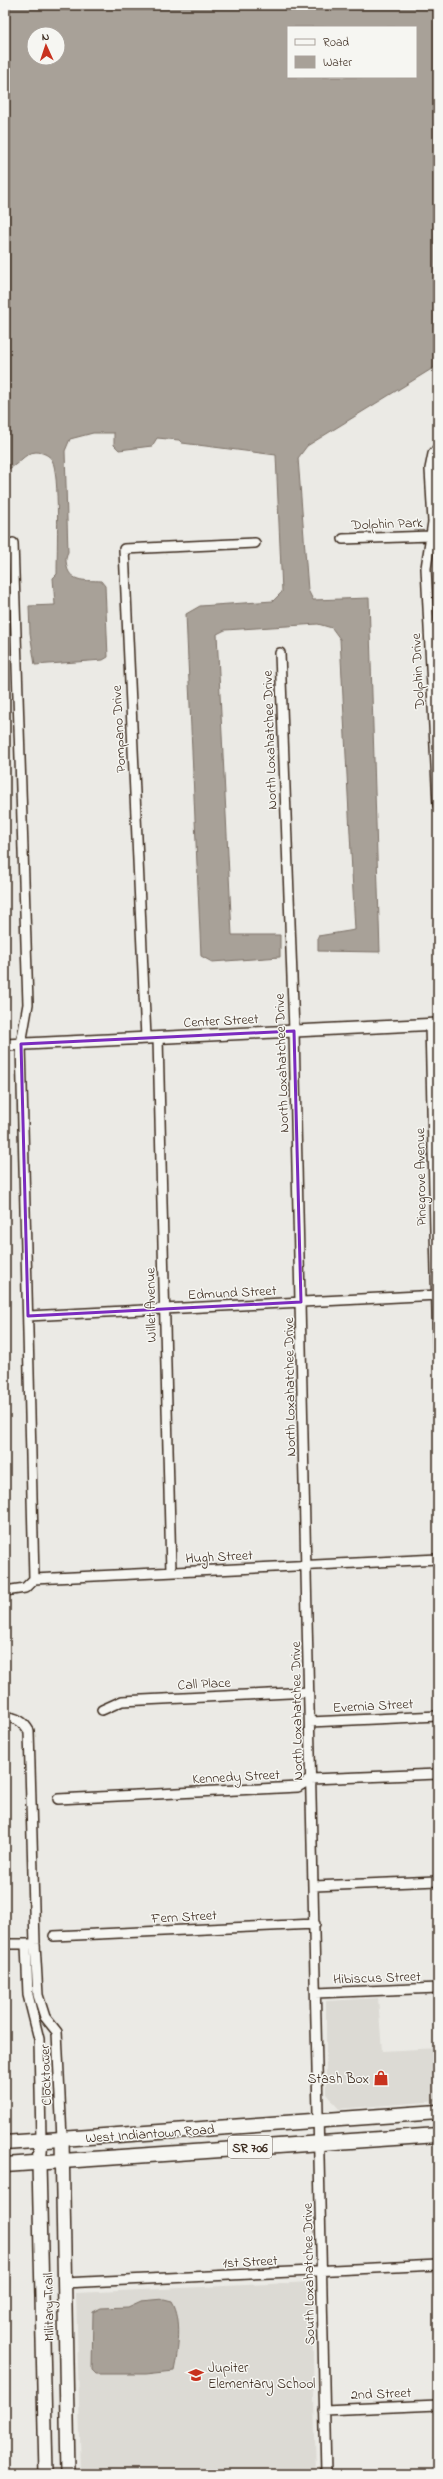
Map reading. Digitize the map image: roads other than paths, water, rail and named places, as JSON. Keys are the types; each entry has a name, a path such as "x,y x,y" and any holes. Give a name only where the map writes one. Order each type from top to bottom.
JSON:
{"main road":[{"name":"West Indiantown Road","path":"5,2143 438,2112"},
{"name":"West Indiantown Road","path":"5,2165 438,2135"},
{"name":"Military Trail","path":"62,2139 68,2474"},
{"name":"Military Trail","path":"41,2140 39,2163 46,2474"}],"street":[{"name":"Dolphin Drive","path":"438,448 433,454 430,469 433,522 426,568 438,805"},
{"name":"Dolphin Park","path":"344,539 431,536"},
{"path":"13,543 28,1004 21,1044 34,1579"},
{"name":"Pompano Drive","path":"146,1038 124,549 255,543"},
{"name":"North Loxahatchee Drive","path":"280,654 294,1031 320,2120"},
{"name":"Center Street","path":"5,1045 434,1025"},
{"name":"Pinegrove Avenue","path":"434,1025 438,1353"},
{"name":"Willet Avenue","path":"158,1038 171,1572"},
{"name":"Edmund Street","path":"28,1316 437,1295"},
{"name":"Hugh Street","path":"5,1591 25,1588 34,1579 438,1559"},
{"name":"Call Place","path":"102,1710 122,1701 309,1692"},
{"name":"Evernia Street","path":"310,1722 438,1716"},
{"name":"Clocktower","path":"5,1717 11,1717 24,1723 29,1732 30,1944 28,1995 39,2039 41,2140"},
{"name":"Kennedy Street","path":"58,1799 298,1787 311,1779 438,1774"},
{"path":"314,1886 438,1881"},
{"name":"Fern Street","path":"54,1936 315,1924"},
{"path":"5,1944 30,1944"},
{"name":"Clocktower","path":"30,1944 38,1995 45,2017 57,2032 62,2139"},
{"name":"Hibiscus Street","path":"316,1993 438,1988"},
{"name":"South Loxahatchee Drive","path":"320,2120 321,2271 326,2474"},
{"name":"1st Street","path":"64,2283 438,2265"},
{"name":"2nd Street","path":"324,2410 438,2405"}],"water":[{"path":"5,5 438,5 438,365 307,446 298,458 308,590 313,600 369,598 380,952 318,951 318,936 355,930 340,639 332,628 318,624 225,630 217,634 232,935 280,935 280,957 212,962 201,956 186,614 200,606 273,601 282,592 276,455 182,443 179,440 157,438 152,446 119,450 114,445 114,433 93,433 70,439 65,451 68,552 66,558 67,567 72,576 80,580 101,581 105,586 108,657 103,660 35,665 30,633 29,606 55,605 53,578 57,574 58,514 55,468 49,457 43,453 36,452 28,455 5,470"},
{"path":"164,2299 172,2301 178,2317 179,2335 174,2371 146,2374 96,2374 92,2370 93,2312 101,2308 128,2307 141,2301"}],"place":[{"name":"Stash Box","path":"381,2078"},
{"name":"Jupiter Elementary School","path":"196,2375"}]}
